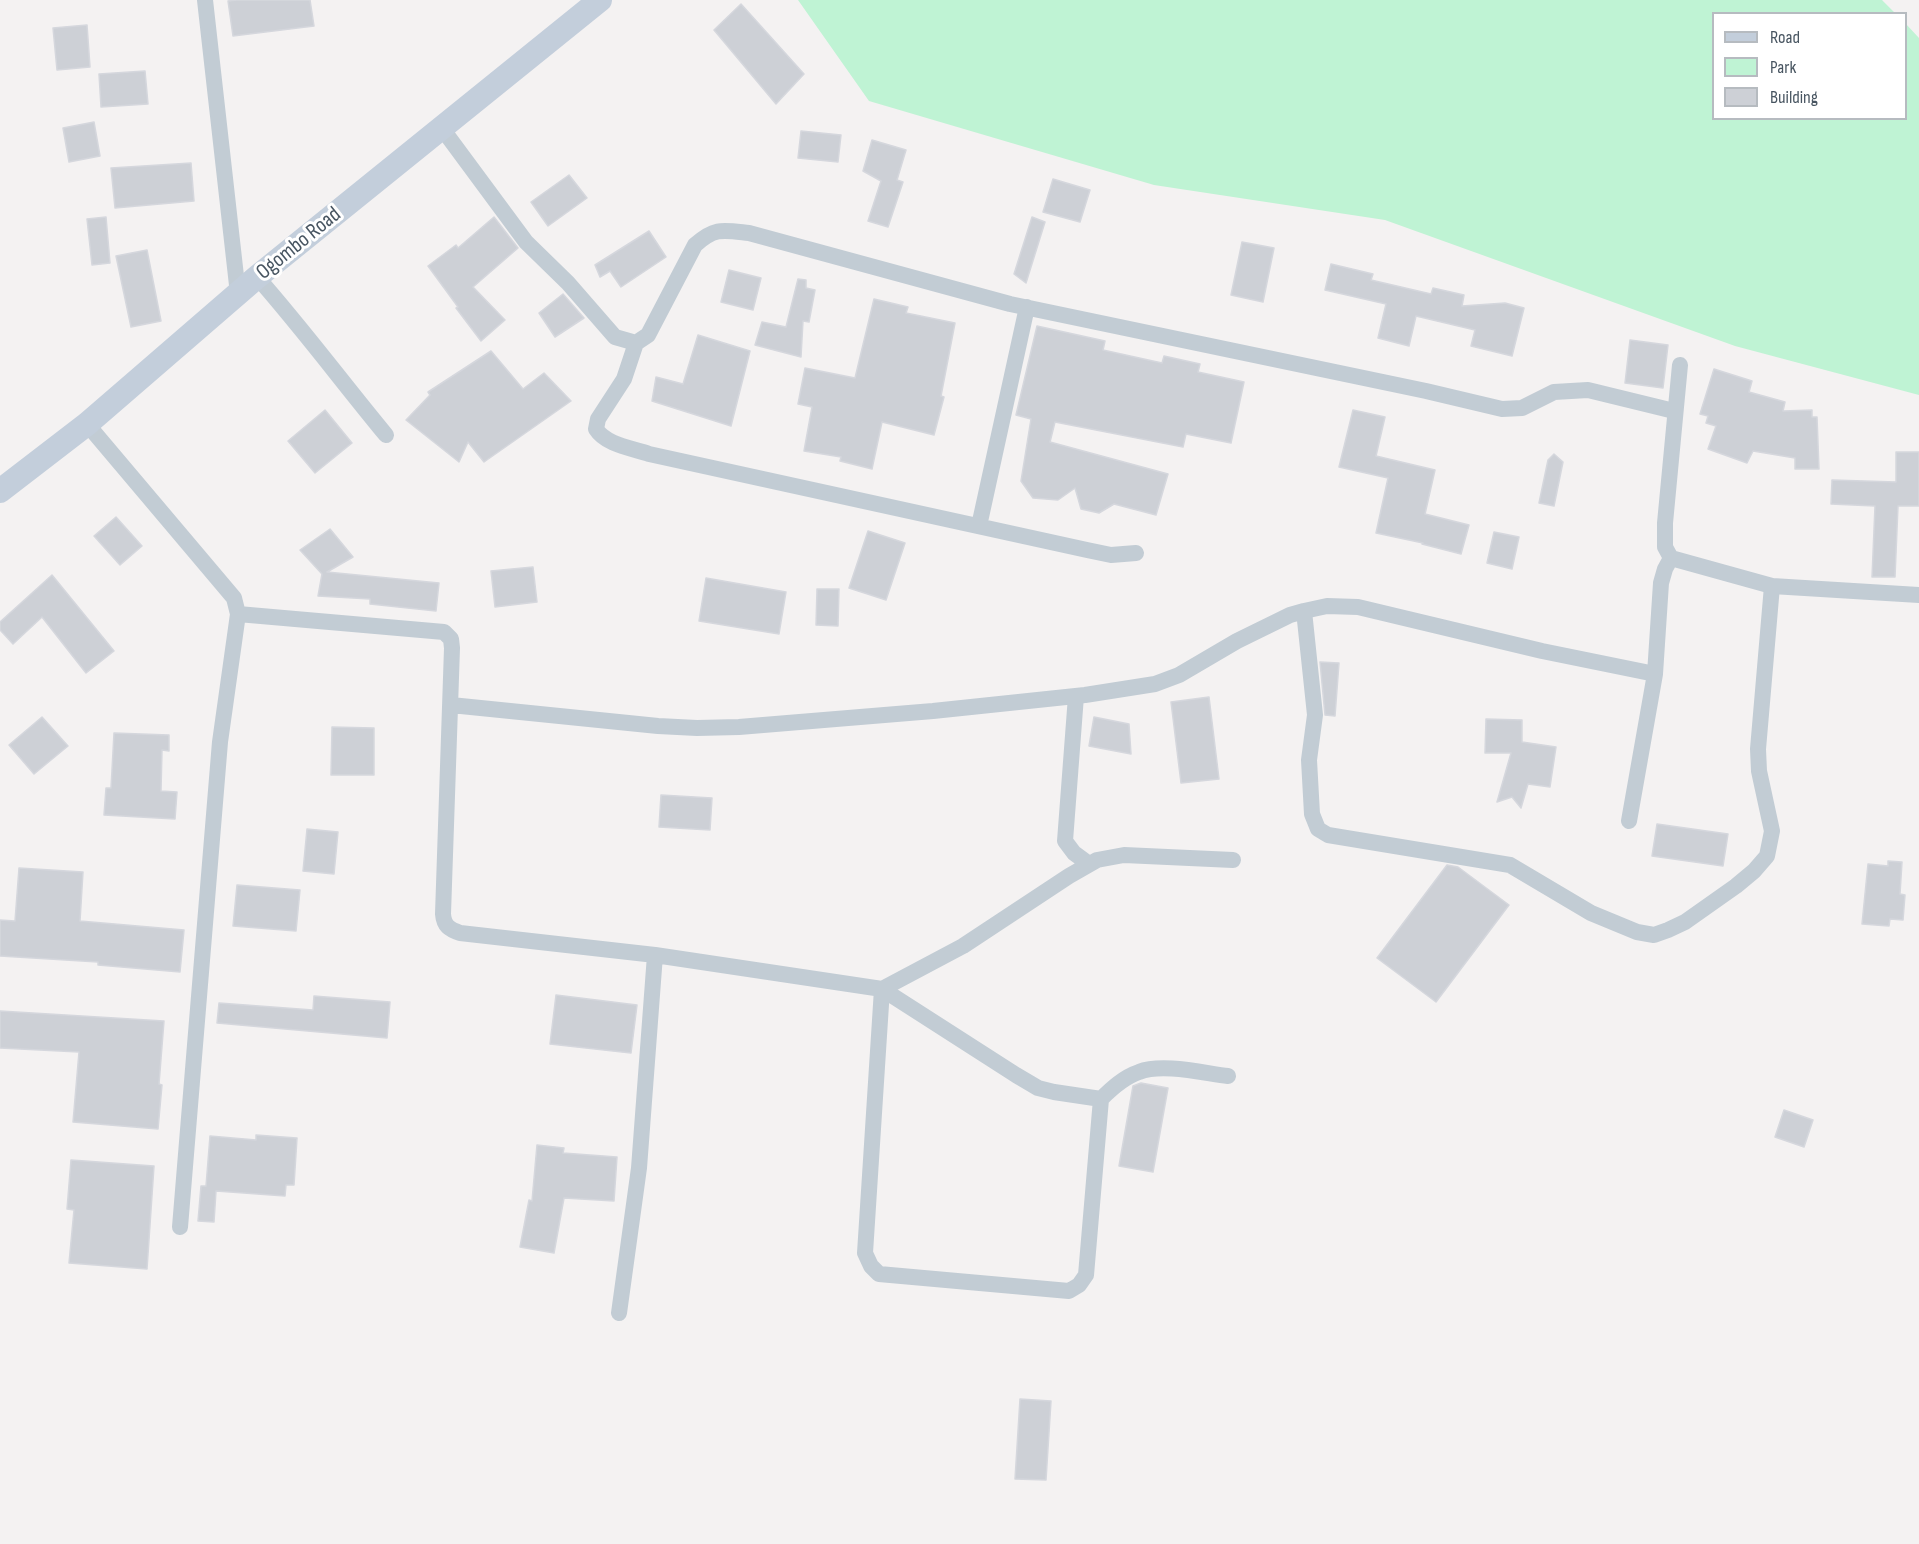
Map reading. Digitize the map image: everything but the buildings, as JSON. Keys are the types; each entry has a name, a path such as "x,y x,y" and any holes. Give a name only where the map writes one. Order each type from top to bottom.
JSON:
{"main road":[{"name":"Ogombo Road","path":"0,491 87,424 257,277 600,0"}],"street":[{"path":"205,0 238,294"},
{"path":"441,127 526,242 568,283 615,337 636,343"},
{"path":"1136,553 1111,555 649,454 601,436 596,429 598,419 624,379 636,343 648,335 695,245 706,234 716,231 749,233 1027,308 1502,409 1522,408 1554,392 1588,390 1674,411"},
{"path":"257,277 293,318 386,435"},
{"path":"979,526 1027,308"},
{"path":"1680,365 1665,523 1665,547 1671,558 1772,586 1919,595"},
{"path":"87,424 234,598 238,614 220,742 180,1227"},
{"path":"1629,821 1654,674 1661,583 1671,558"},
{"path":"1304,611 1315,715 1309,760 1312,814 1318,828 1328,835 1510,865 1591,914 1637,933 1654,935 1685,922 1736,886 1767,856 1772,831 1759,771 1758,749 1772,586"},
{"path":"451,705 658,726 739,727 933,711 1076,696 1155,684 1179,675 1237,640 1290,615 1327,606 1358,607 1542,651 1654,674"},
{"path":"238,614 444,632 451,639 451,705 443,914 444,922 449,929 460,933 655,956 882,989 1038,1088 1101,1099"},
{"path":"1076,696 1065,841 1074,853 1089,864"},
{"path":"882,989 963,946 1097,860 1124,855 1233,860"},
{"path":"619,1313 639,1168 655,956"},
{"path":"882,989 865,1253 871,1266 879,1274 1069,1291 1086,1275 1101,1099 1126,1078 1141,1071 1161,1069 1228,1076"}],"green space":[{"path":"798,0 1882,0 1894,12 1712,12 1712,120 1907,120 1907,25 1919,38 1919,395 1735,346 1385,220 1154,185 869,101"}]}
